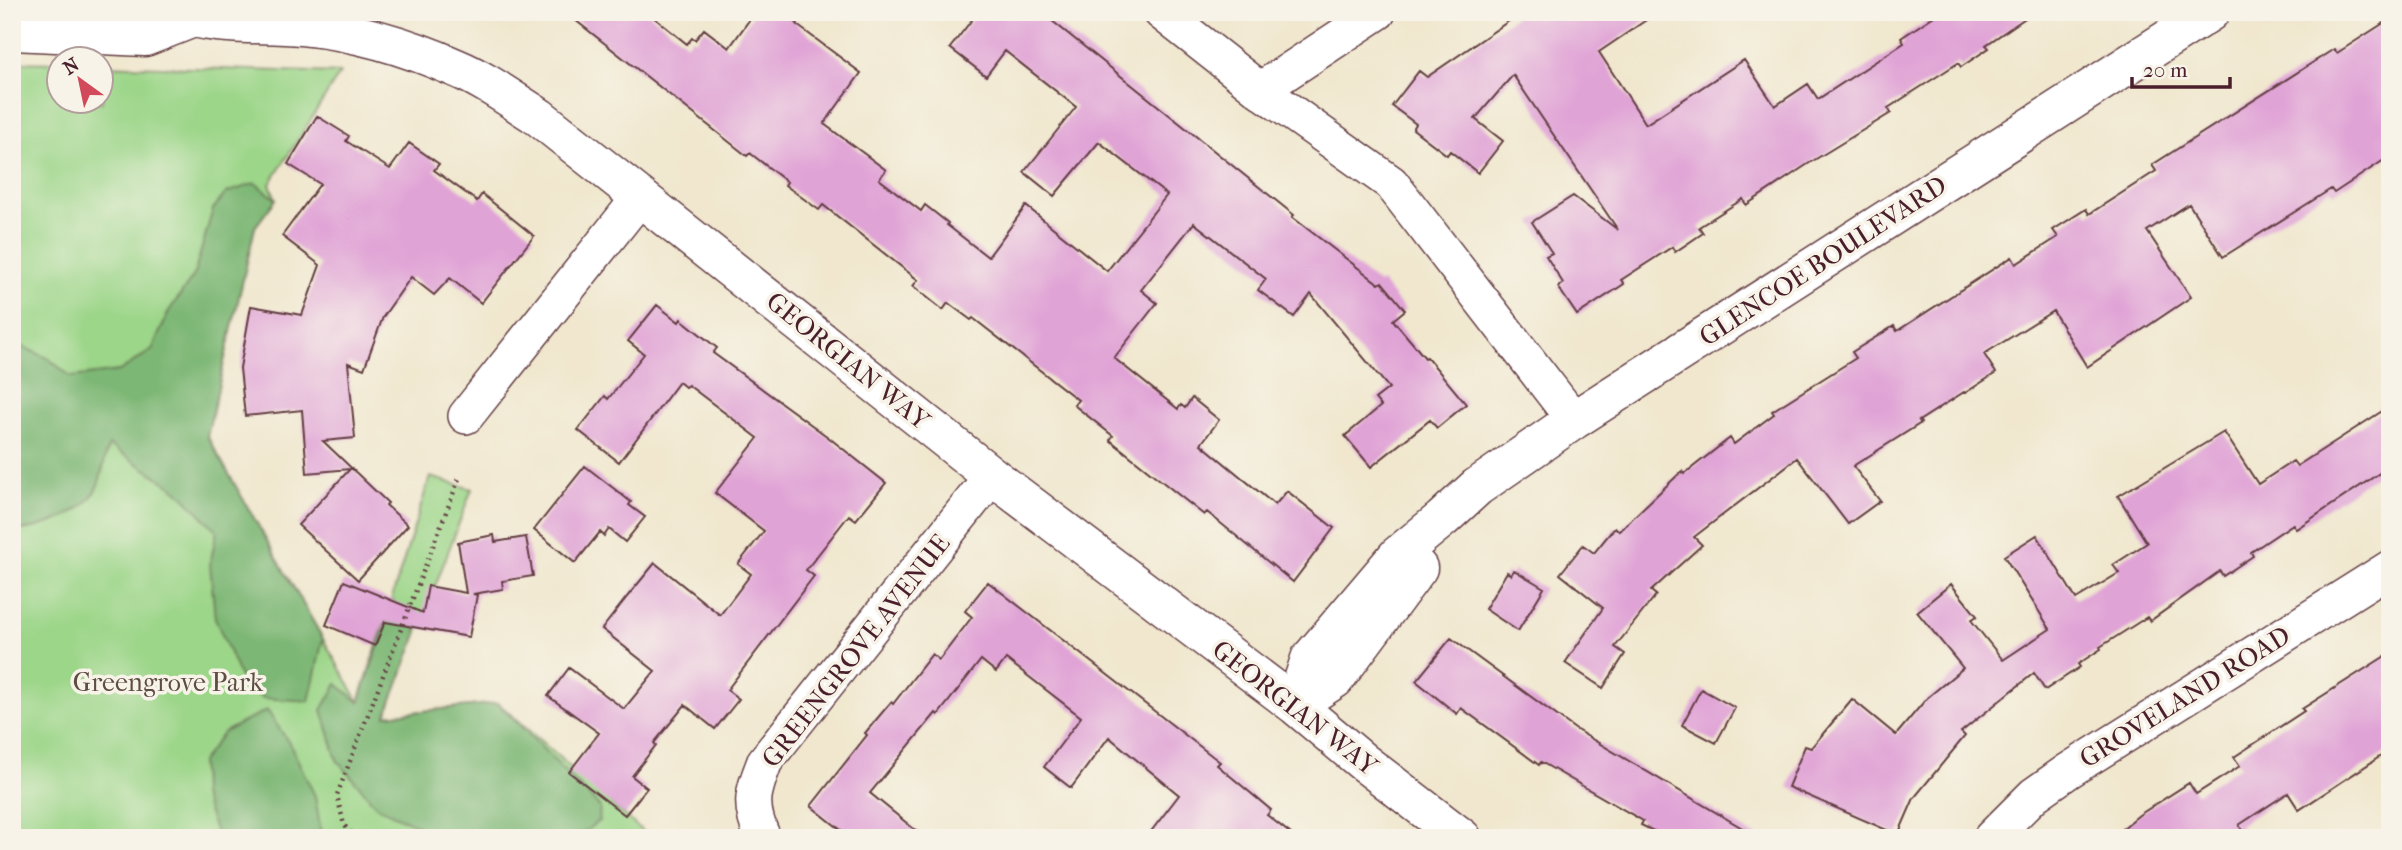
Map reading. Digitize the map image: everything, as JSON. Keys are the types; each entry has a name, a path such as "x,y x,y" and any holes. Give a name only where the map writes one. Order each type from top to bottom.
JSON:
{"street":[{"path":"1161,12 1261,90 1391,183 1574,420"},
{"path":"1261,90 1378,12"},
{"name":"GLENCOE BOULEVARD","path":"1295,705 1310,659 1398,555 1477,487 1574,420 2210,12"},
{"path":"12,31 145,37 183,15"},
{"name":"GEORGIAN WAY","path":"183,15 303,26 380,39 458,68 539,117 992,476 1295,705 1363,762 1462,838"},
{"path":"466,416 641,196"},
{"name":"GREENGROVE AVENUE","path":"763,838 758,828 752,795 765,761 992,476"},
{"name":"GROVELAND ROAD","path":"1991,838 2034,795 2068,771 2390,568"}],"path":[{"path":"356,838 344,825 337,795 460,477"}],"green space":[{"name":"Greengrove Park","path":"12,62 46,63 46,116 116,116 116,65 340,73 270,184 276,199 255,227 207,436 359,702 430,477 472,489 386,715 498,703 650,838 12,838"},
{"path":"255,183 276,199 255,227 207,436 323,639 309,701 262,698 240,677 215,618 210,564 217,531 177,490 109,445 97,487 83,505 48,524 12,531 12,342 48,358 71,377 119,371 152,350 169,311 194,275 213,209 226,193"},
{"path":"394,601 418,632 386,715 498,703 600,807 599,821 576,838 450,838 437,835 377,807 337,760 322,710 337,684 359,702"},
{"path":"267,710 291,746 315,796 322,838 218,838 202,795 201,762 224,732"}],"building":[{"path":"565,12 647,12 687,44 692,38 695,40 704,29 729,48 755,12 783,12 861,73 824,124 886,170 879,179 921,211 925,205 988,257 1026,206 1107,271 1167,195 1099,142 1054,196 1024,172 1076,107 1005,51 986,76 950,48 978,12 1041,12 1294,215 1292,217 1379,284 1382,282 1405,310 1393,320 1466,404 1437,428 1430,420 1371,467 1345,436 1381,406 1375,399 1389,388 1311,294 1294,317 1258,290 1266,279 1194,223 1141,290 1157,303 1114,358 1178,409 1181,405 1185,408 1192,398 1219,420 1201,444 1275,505 1287,491 1334,528 1293,582 1207,512 1204,515 1110,440 1113,436 1074,405 1078,400 973,318 971,320 948,303 943,310 913,286 918,280 823,205 819,210 785,185 787,182 750,153 747,156"},
{"path":"1522,12 1658,12 1599,52 1646,124 1744,60 1775,106 1808,84 1818,99 1904,43 1901,38 1940,12 2034,12 1986,45 1989,48 1961,67 1958,63 1888,108 1891,113 1746,205 1743,199 1699,227 1703,233 1675,252 1672,247 1621,280 1624,284 1577,315 1558,287 1563,283 1546,256 1552,253 1532,222 1573,196 1618,230 1513,75 1475,119 1503,141 1478,173 1450,151 1447,155 1413,129 1416,124 1392,106 1419,71 1427,77"},
{"path":"2390,19 2390,156 2334,193 2331,189 2223,257 2189,204 2147,231 2191,297 2087,367 2053,311 1984,354 1996,373 1853,466 1880,501 1848,524 1797,458 1694,537 1702,545 1651,591 1656,595 1615,647 1625,654 1603,688 1565,663 1603,608 1560,574 1583,545 1594,553 1615,527 1619,531 1682,471 1684,474 1730,438 1734,444 1774,414 1772,411 1856,358 1852,352 1894,326 1897,331 2012,257 2016,264 2058,237 2053,230 2086,209 2089,214 2156,171 2152,165 2334,49 2337,53"},
{"path":"317,116 349,136 346,141 390,169 409,143 439,164 434,170 477,201 482,194 534,236 481,303 450,278 434,295 411,277 383,317 364,369 348,363 355,438 323,441 408,525 358,580 298,525 350,469 307,473 302,410 245,416 240,368 251,306 302,315 320,265 282,236 320,184 288,164"},
{"path":"657,305 679,322 681,319 717,348 713,353 886,483 856,520 849,515 806,570 814,576 727,690 739,699 715,729 685,705 654,743 656,745 632,776 647,788 625,815 569,772 599,733 548,696 569,668 624,709 655,671 602,629 627,597 655,563 720,615 751,574 738,564 764,531 715,493 758,438 688,385 685,387 679,382 619,462 578,430 605,396 608,399 644,354 628,341"},
{"path":"2390,406 2390,466 2296,529 2293,524 2251,552 2253,556 2223,576 2220,571 2150,621 2147,617 2100,647 2101,649 2078,664 2080,667 2045,690 2034,673 1961,732 1965,736 1914,798 1898,835 1788,787 1805,746 1811,748 1852,699 1896,735 1927,698 1963,668 1917,612 1951,584 1977,616 1971,620 2003,660 2050,629 2004,556 2037,535 2076,599 2119,573 2113,565 2147,543 2118,496 2224,432 2258,484 2293,461 2297,466"},
{"path":"585,466 631,502 629,505 645,517 625,542 609,529 604,536 600,532 575,563 534,530"},
{"path":"494,535 495,542 526,537 533,576 502,581 503,589 473,594 477,595 469,637 385,622 375,646 326,625 344,581 423,613 428,586 466,593 458,542"},
{"path":"1514,570 1544,588 1518,631 1485,609 1507,572 1511,575"},
{"path":"988,582 1220,762 1217,765 1271,810 1267,815 1296,838 1146,838 1179,795 1109,737 1071,788 1044,767 1081,717 1006,659 996,672 981,660 938,715 936,713 870,793 925,838 851,838 811,806 867,735 865,733 891,702 893,704 932,654 939,660 972,617 965,611"},
{"path":"1451,638 1575,729 1759,838 1668,838 1641,825 1643,821 1541,762 1539,765 1461,708 1457,714 1416,681"},
{"path":"2390,653 2390,750 2299,810 2288,793 2239,825 2247,838 2111,838 2139,815 2189,783 2196,794 2240,766 2234,757 2304,711 2302,709"},
{"path":"1701,689 1735,708 1716,743 1682,725"}]}
